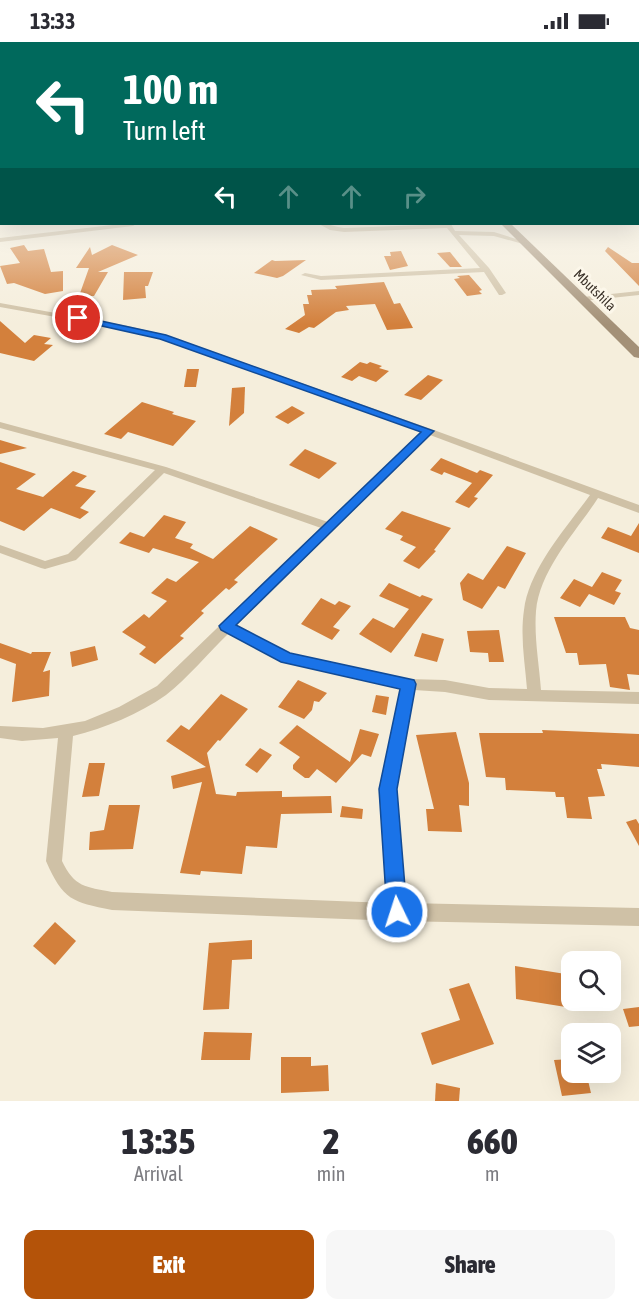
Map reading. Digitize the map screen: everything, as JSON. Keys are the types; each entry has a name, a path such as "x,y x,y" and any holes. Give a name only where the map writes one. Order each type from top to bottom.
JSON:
{"street":[{"path":"0,240 122,225"},
{"path":"325,225 332,229 344,230 450,228 495,234 523,242"},
{"name":"Mbutshila","path":"507,225 639,354"},
{"path":"450,228 486,270 502,293"},
{"path":"305,276 321,278 486,270"},
{"path":"583,299 639,292"},
{"path":"0,305 128,328 163,337 639,508"},
{"path":"0,425 162,469 330,527"},
{"path":"0,732 66,733 129,711 162,690 428,431"},
{"path":"0,549 45,565 72,557 162,469"},
{"path":"534,695 530,618 532,599 542,575 596,493"},
{"path":"226,626 286,658 408,684 445,686 489,694 639,698"},
{"path":"397,912 388,789 408,684"},
{"path":"66,733 54,861 61,878 71,891 112,901 397,912 639,917"}],"building":[{"path":"24,245 28,251 44,249 51,272 63,271 63,291 45,294 14,283 7,284 0,266 20,263 10,248"},
{"path":"112,245 138,255 98,272 108,272 94,296 79,296 89,268 76,268 90,247 92,255"},
{"path":"608,247 632,263 639,263 639,286 605,251"},
{"path":"401,251 408,266 390,270 384,256 391,256 390,252"},
{"path":"450,252 462,267 450,267 437,253"},
{"path":"272,260 306,260 277,278 254,273"},
{"path":"124,272 153,272 148,286 145,286 146,298 123,300"},
{"path":"469,275 482,290 479,291 482,294 467,296 454,279 460,278 457,276"},
{"path":"384,282 394,304 400,303 413,328 387,330 375,304 346,306 349,310 336,312 314,328 309,327 299,333 285,329 305,315 303,304 309,304 307,295 312,295 311,290 337,289 335,286"},
{"path":"0,321 25,343 34,335 51,338 44,344 53,345 34,361 0,353"},
{"path":"360,362 367,364 370,362 389,371 376,382 359,376 352,381 341,377"},
{"path":"187,369 199,369 196,387 184,387"},
{"path":"428,375 443,380 421,400 404,395"},
{"path":"245,387 244,413 229,426 232,388"},
{"path":"142,402 196,421 173,446 128,432 121,439 104,434"},
{"path":"292,406 305,413 288,424 275,417"},
{"path":"0,440 27,448 0,454"},
{"path":"305,449 337,463 319,479 289,465"},
{"path":"441,458 477,473 480,470 493,475 474,497 478,498 469,508 455,502 472,483 444,472 442,475 430,470"},
{"path":"0,462 36,474 16,489 43,497 73,471 87,476 75,486 96,491 80,508 89,512 80,519 51,508 24,531 0,521"},
{"path":"402,511 451,528 434,550 436,551 419,569 403,561 416,547 400,540 403,536 385,529"},
{"path":"164,515 186,522 175,538 193,544 190,548 213,559 250,526 278,539 234,580 238,582 229,590 226,588 201,611 204,613 180,636 184,638 155,664 139,654 146,647 122,632 144,614 149,618 167,601 151,593 167,578 176,582 199,562 153,548 149,553 119,543 130,532 144,537"},
{"path":"639,523 639,553 601,538 608,527 631,536"},
{"path":"507,546 526,553 505,589 498,586 482,609 463,600 460,583 468,573 483,580"},
{"path":"602,572 622,580 615,591 621,593 614,605 589,594 580,607 560,598 574,579 592,587"},
{"path":"389,583 420,597 422,595 433,599 391,653 359,634 373,618 394,628 409,609 379,596"},
{"path":"321,598 335,605 339,601 351,606 333,627 340,630 332,640 301,624"},
{"path":"554,617 625,617 630,628 639,630 639,675 627,674 630,690 610,687 606,664 579,665 577,653 566,653"},
{"path":"499,630 504,662 489,662 488,653 470,652 467,631"},
{"path":"422,633 444,639 437,662 414,656"},
{"path":"0,643 31,654 32,652 51,652 43,672 50,670 49,696 12,702 16,664 0,658"},
{"path":"95,646 98,660 72,667 70,652"},
{"path":"298,680 327,693 319,702 314,701 312,710 304,719 278,707"},
{"path":"221,694 248,709 207,753 216,794 236,796 237,792 282,791 282,797 331,796 332,813 281,814 277,848 246,846 242,874 201,871 200,875 180,873 202,782 173,789 171,776 206,767 166,741 181,725 189,730"},
{"path":"376,695 389,697 386,715 372,712"},
{"path":"297,725 350,762 360,729 379,734 371,757 362,754 336,783 317,769 309,778 305,778 293,769 293,765 300,757 279,743"},
{"path":"542,730 639,734 639,767 601,764 602,769 597,769 605,796 588,797 592,819 567,818 564,797 556,797 555,792 506,790 505,778 486,777 479,733 543,733"},
{"path":"456,732 469,783 469,806 459,805 462,832 428,831 426,809 434,809 416,735"},
{"path":"260,748 272,755 257,773 245,765"},
{"path":"89,763 105,763 99,796 82,797"},
{"path":"109,805 140,805 133,849 89,850 90,832 104,830"},
{"path":"342,806 363,809 362,819 340,817"},
{"path":"636,819 639,824 639,846 626,822"},
{"path":"55,922 76,941 55,965 33,946"},
{"path":"252,940 252,959 232,960 229,1009 203,1010 209,943"},
{"path":"515,966 561,973 561,1006 516,999"},
{"path":"469,983 494,1044 432,1065 421,1033 460,1020 449,989"},
{"path":"639,1007 639,1026 629,1027 623,1009"},
{"path":"204,1032 252,1033 250,1060 201,1060"},
{"path":"281,1057 311,1057 311,1066 328,1065 329,1091 281,1093"},
{"path":"554,1060 561,1060 561,1083 589,1083 591,1093 562,1096"},
{"path":"436,1083 460,1088 459,1101 435,1101"}],"route":[{"path":"78,318 163,337 428,431 226,626 286,658 408,684 388,789 397,912"}]}
